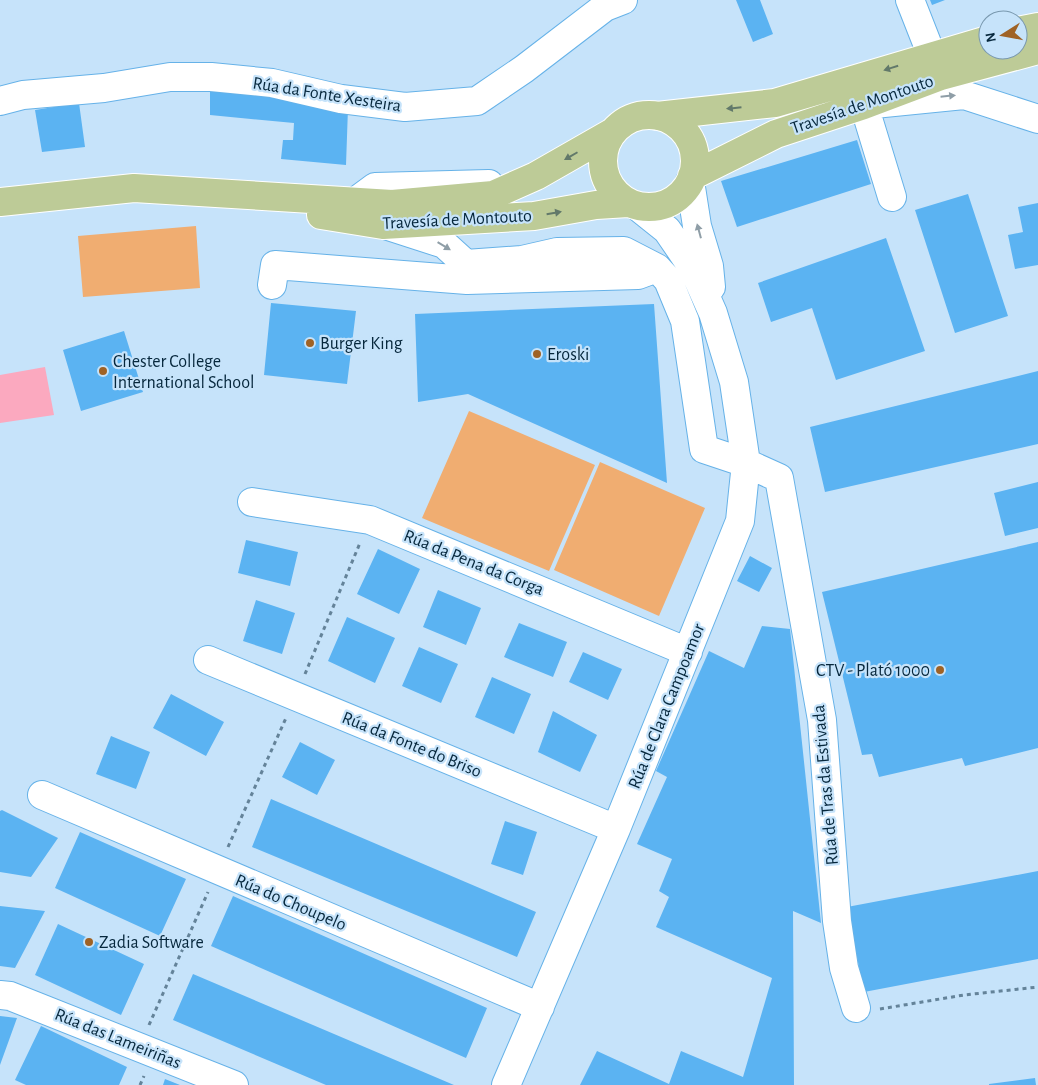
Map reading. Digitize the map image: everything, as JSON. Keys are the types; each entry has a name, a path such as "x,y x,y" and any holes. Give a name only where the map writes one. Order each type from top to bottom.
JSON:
{"main road":[{"name":"Travesía de Montouto","path":"0,202 134,188 392,204 493,196 520,184 613,132 633,118 645,115 657,116 775,103 936,66 1033,32"},
{"name":"Travesía de Montouto","path":"230,194 257,205 383,224 534,216 596,206 633,205 650,208 674,200 683,192 691,178 776,134 864,105 978,45"},
{"path":"657,116 670,120 688,138 695,163 691,178"},
{"path":"613,132 606,144 603,157 604,171 608,184 617,195 633,205"}],"street":[{"name":"Rúa da Fonte Xesteira","path":"0,101 23,95 104,88 170,77 211,77 272,83 341,99 405,107 477,101 524,69 605,7 623,0"},
{"path":"910,0 936,66 987,73 1038,62"},
{"path":"892,197 864,105 964,95 1038,119"},
{"path":"691,178 697,226 709,266 713,313"},
{"path":"633,205 667,230 693,268 713,313"},
{"path":"383,224 444,244 467,272"},
{"path":"272,285 275,265 467,272 638,274 657,268 668,280 685,321 704,450 746,463"},
{"name":"Rúa de Clara Campoamor","path":"506,1085 616,829 740,521 746,463 734,382 713,313"},
{"name":"Rúa de Tras da Estivada","path":"746,463 779,478 822,720 837,921 844,968 856,1008"},
{"name":"Rúa da Pena da Corga","path":"252,502 370,520 688,652"},
{"name":"Rúa da Fonte do Briso","path":"208,660 616,829"},
{"name":"Rúa do Choupelo","path":"42,795 540,1007"},
{"name":"Rúa das Lameiriñas","path":"0,995 10,996 234,1085"}],"path":[{"path":"139,1046 295,696 370,520"},
{"path":"856,1008 878,1010 964,995 1038,987"},
{"path":"140,1085 146,1072"}],"shaded area":[{"path":"196,226 200,288 83,297 78,236"},
{"path":"45,367 54,415 0,423 0,375"},
{"path":"469,411 595,465 549,571 422,518"},
{"path":"600,462 705,508 659,616 554,570"}],"building":[{"path":"736,0 760,0 773,34 753,42"},
{"path":"930,0 945,0 932,5"},
{"path":"210,86 348,108 346,165 281,159 283,140 293,140 294,123 210,115"},
{"path":"79,103 85,147 42,152 35,110"},
{"path":"857,140 871,184 737,227 721,181"},
{"path":"968,194 1008,316 955,333 915,210"},
{"path":"1038,203 1038,265 1015,269 1008,235 1023,232 1018,207"},
{"path":"886,238 925,351 836,380 812,308 771,322 758,283"},
{"name":"Burger King","path":"271,303 356,311 347,384 264,375"},
{"name":"Eroski","path":"654,304 667,483 468,394 418,402 415,314"},
{"name":"Chester College International School","path":"124,331 143,392 81,411 63,350"},
{"path":"1038,371 1038,444 825,492 810,427"},
{"path":"1038,482 1038,528 1005,536 994,493"},
{"path":"246,540 298,552 290,586 238,573"},
{"name":"CTV - Plató 1000","path":"1038,542 1038,748 965,766 962,758 879,777 872,754 862,755 822,592"},
{"path":"378,549 420,569 399,614 357,594"},
{"path":"750,556 772,568 759,592 737,581"},
{"path":"438,590 481,608 466,645 423,627"},
{"path":"256,600 295,613 282,654 243,641"},
{"path":"347,617 395,638 375,683 328,661"},
{"path":"519,623 567,642 553,677 504,657"},
{"path":"762,626 790,629 821,923 793,911 794,1085 580,1085 597,1051 669,1084 681,1051 743,1077 772,978 656,927 669,897 659,891 672,859 637,844 667,777 656,771 709,651 744,668"},
{"path":"419,647 458,664 441,703 402,686"},
{"path":"583,652 622,669 608,700 569,682"},
{"path":"492,677 531,694 514,734 475,717"},
{"path":"171,694 224,722 206,756 153,728"},
{"path":"553,711 597,735 580,772 538,752"},
{"path":"111,736 150,752 136,789 96,774"},
{"path":"300,742 335,760 317,795 282,777"},
{"path":"271,799 536,912 517,957 252,847"},
{"path":"2,810 58,838 31,877 0,872 0,811"},
{"path":"505,821 537,832 523,875 491,864"},
{"path":"80,832 186,879 160,936 55,888"},
{"path":"1038,871 1038,959 864,992 847,907"},
{"path":"233,896 487,1008 466,1058 211,946"},
{"path":"0,906 45,911 15,968 0,966"},
{"path":"58,924 144,964 121,1015 35,975"},
{"path":"193,974 454,1085 326,1085 173,1020"},
{"path":"0,1016 17,1018 0,1065"},
{"path":"41,1026 127,1067 119,1085 26,1085 15,1080"},
{"path":"1035,1078 1036,1085 989,1085 989,1084"},
{"path":"165,1079 180,1085 163,1085"}],"place":[{"name":"Burger King","path":"310,343"},
{"name":"Eroski","path":"537,354"},
{"name":"Chester College International School","path":"103,371"},
{"name":"CTV - Plató 1000","path":"940,670"},
{"name":"Zadia Software","path":"89,942"}]}
